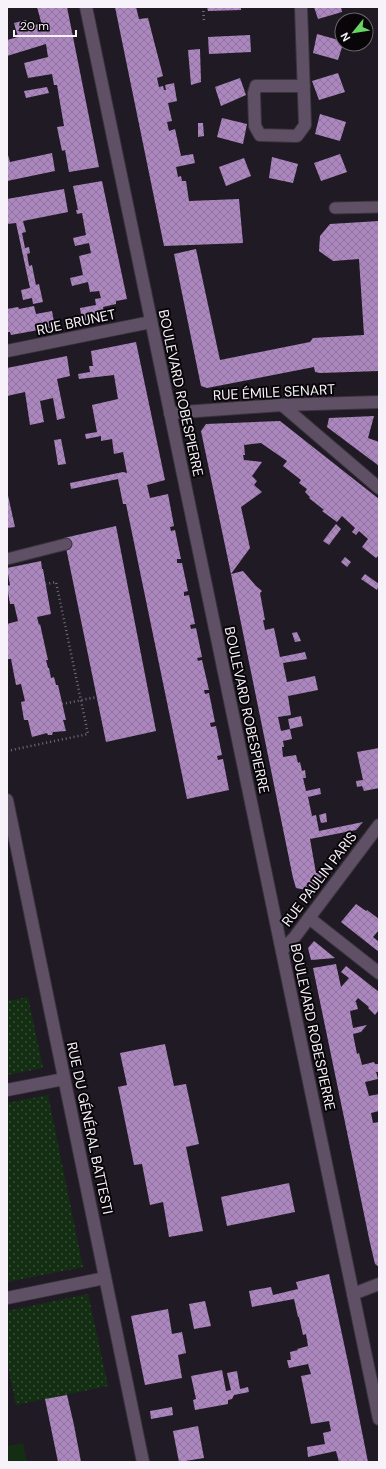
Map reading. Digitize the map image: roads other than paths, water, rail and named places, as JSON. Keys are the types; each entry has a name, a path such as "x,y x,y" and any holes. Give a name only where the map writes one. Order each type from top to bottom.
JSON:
{"street":[{"name":"BOULEVARD ROBESPIERRE","path":"86,7 353,1294 376,1394 379,1419"},
{"path":"301,7 304,86 305,125 297,136 260,135 255,126 254,93 256,86 304,86"},
{"name":"RUE BRUNET","path":"7,351 152,322"},
{"name":"RUE ÉMILE SENART","path":"170,413 282,405 379,402"},
{"path":"282,405 379,488"},
{"name":"RUE DU GÉNÉRAL BATTESTI","path":"7,800 142,1462"},
{"name":"RUE PAULIN PARIS","path":"282,950 294,938 379,825"},
{"path":"309,918 379,973"},
{"path":"7,1090 64,1079"},
{"path":"7,1298 105,1278"},
{"path":"353,1294 379,1284"}],"lane":[{"path":"335,208 379,207"},
{"path":"7,559 66,544"}]}
